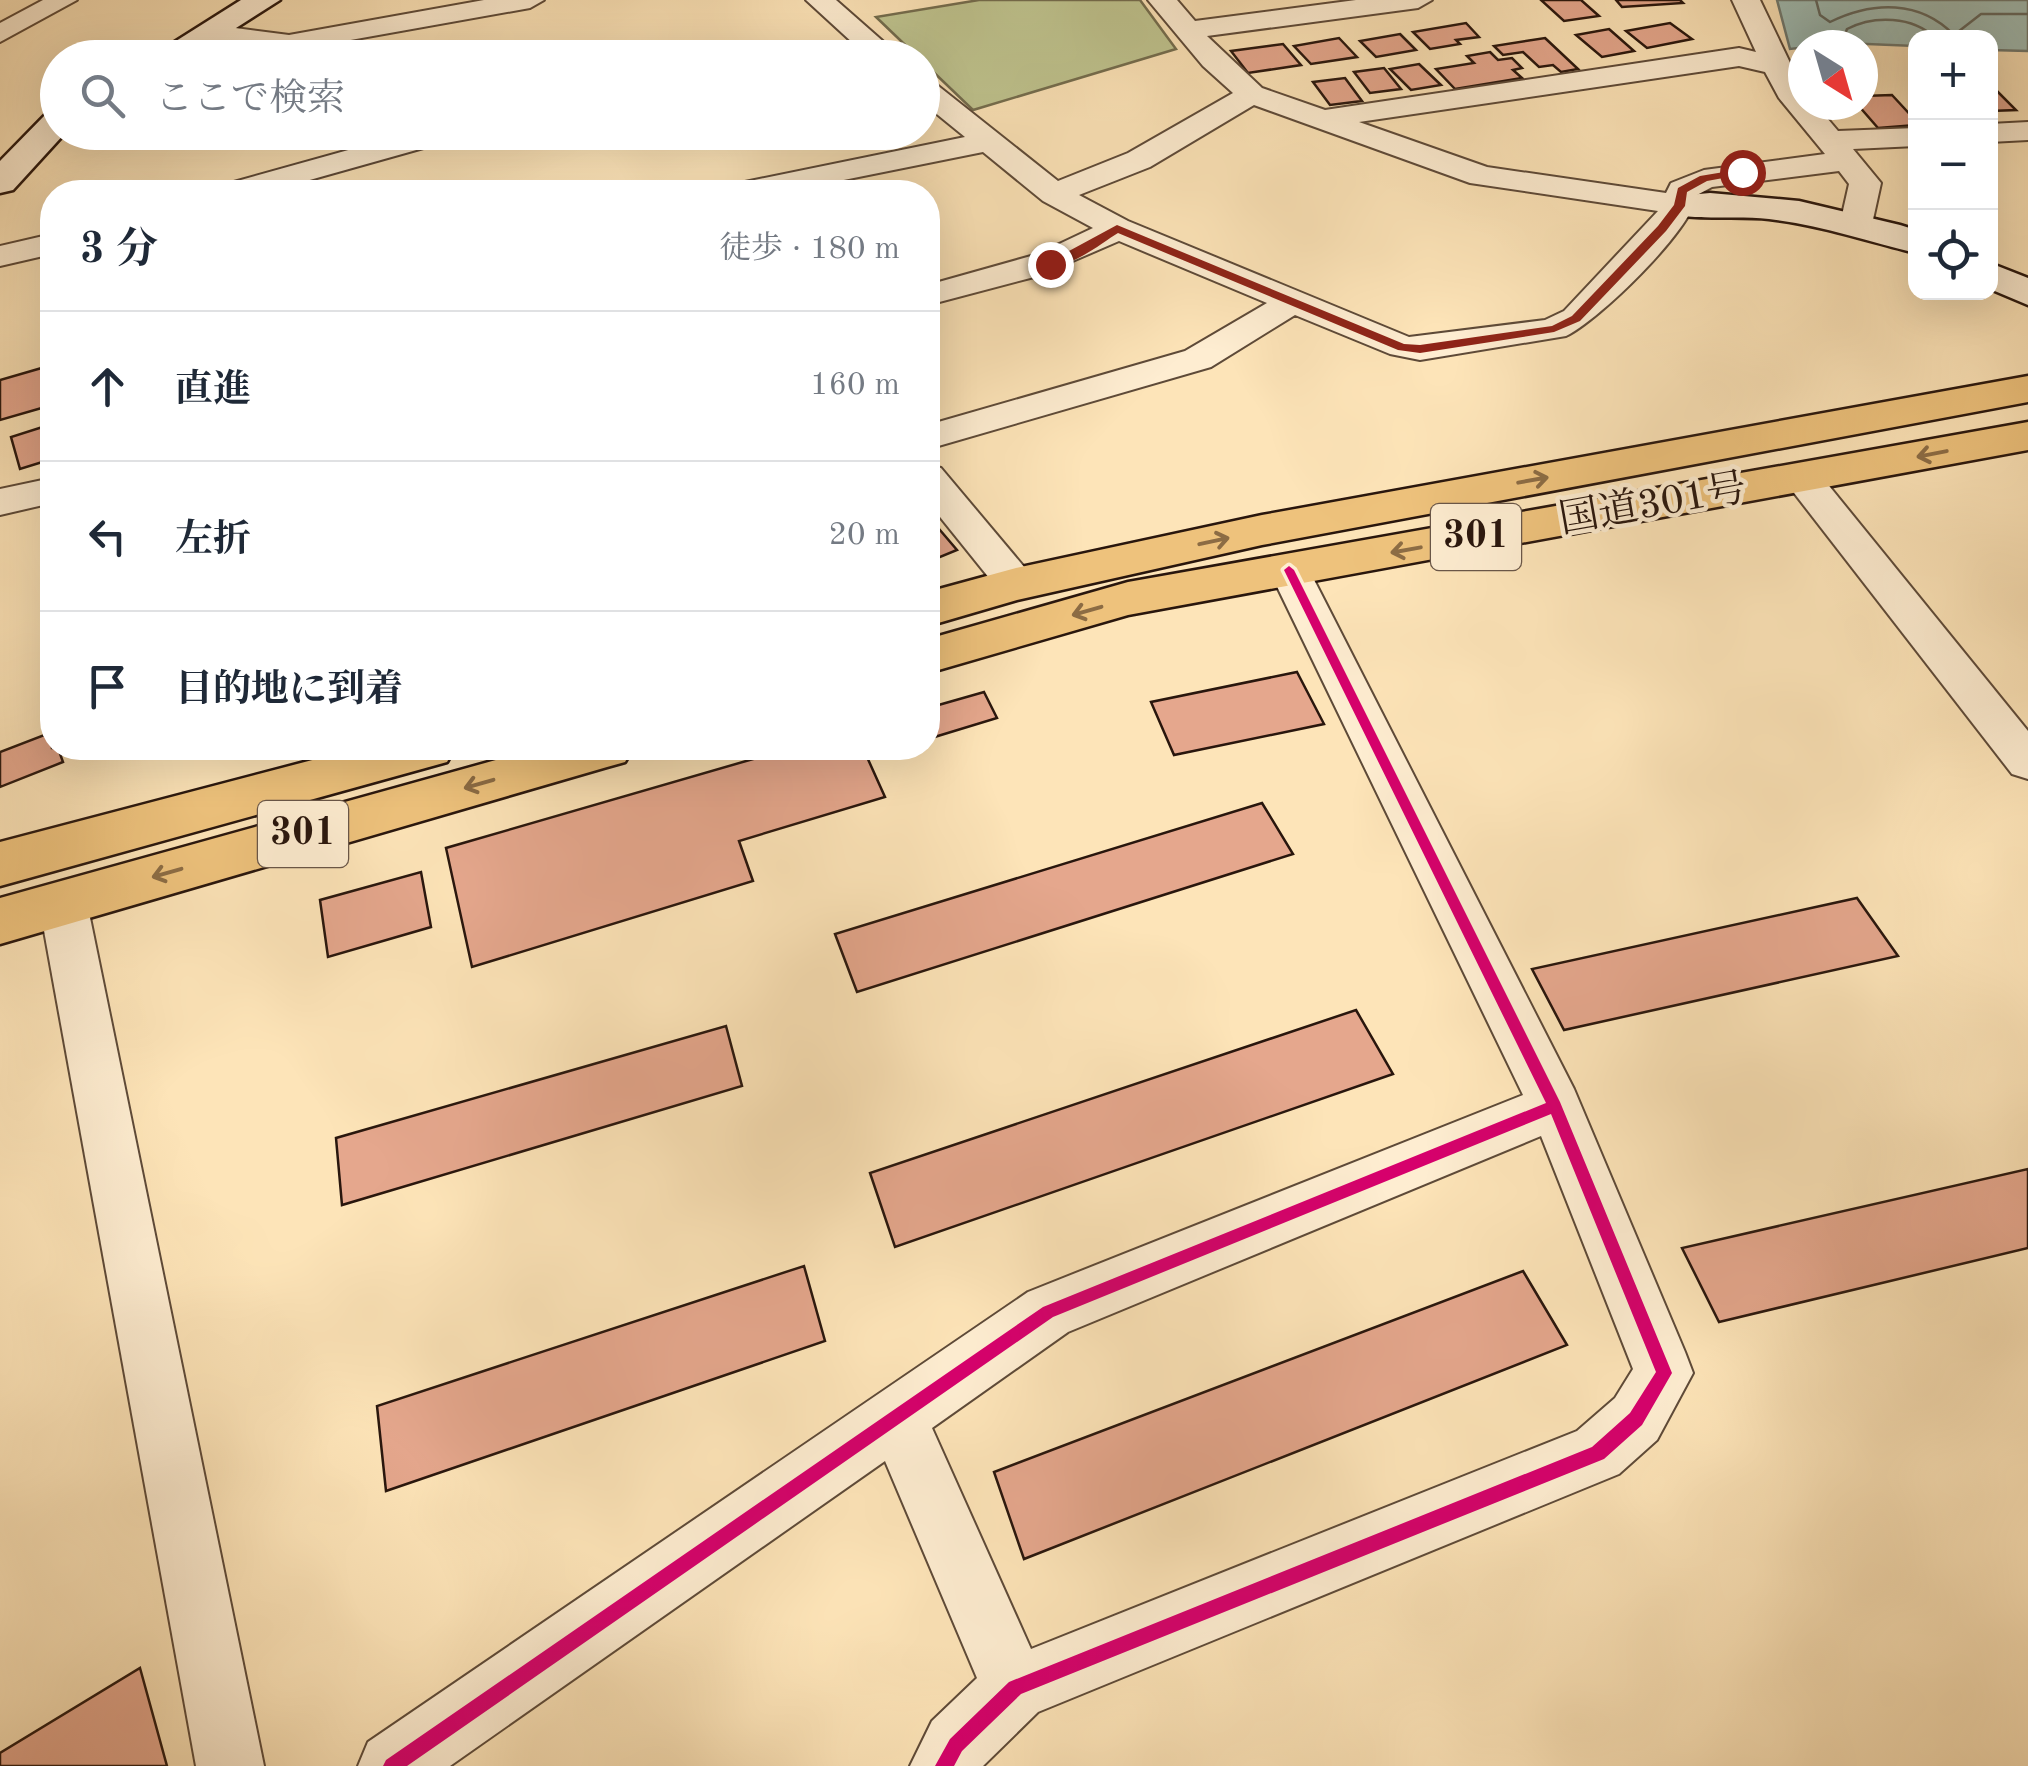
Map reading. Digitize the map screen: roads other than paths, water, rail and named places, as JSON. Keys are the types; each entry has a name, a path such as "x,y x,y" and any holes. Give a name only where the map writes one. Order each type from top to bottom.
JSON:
{"highway":[{"name":"国道301号","path":"940,606 1016,584 1262,530 2028,389"},
{"name":"国道301号","path":"940,653 1128,599 1804,480 2028,436"},
{"name":"301","path":"0,864 385,760"},
{"name":"301","path":"0,921 565,760"}],"street":[{"path":"0,34 63,0"},
{"path":"199,40 264,0"},
{"path":"306,40 530,0"},
{"path":"820,0 867,40"},
{"path":"1162,0 1213,60 1252,94 1481,176 1680,206 1744,204 1856,224 1908,240"},
{"path":"1189,30 1418,0"},
{"path":"1746,0 1774,66 1836,151 1865,183 1856,224"},
{"path":"1724,29 1738,57"},
{"path":"212,33 266,40"},
{"path":"1323,118 1738,57 1774,66"},
{"path":"1054,194 1139,160 1252,94"},
{"path":"940,102 1054,194 1117,228 1406,348 1554,329 1576,318 1680,206 1682,190 1704,179 1908,138"},
{"path":"1998,133 2028,131"},
{"path":"7,165 40,137"},
{"path":"799,180 986,142"},
{"path":"277,180 384,150"},
{"path":"940,291 1050,264 1082,251 1117,228"},
{"path":"0,256 40,247"},
{"path":"1998,278 2028,293"},
{"path":"940,434 1198,359 1292,302"},
{"path":"1804,480 2028,762"},
{"path":"940,491 1016,584"},
{"path":"0,502 40,494"},
{"path":"944,1766 956,1745 1015,1688 1598,1452 1636,1419 1664,1373 1555,1106 1290,570"},
{"path":"63,903 230,1766"},
{"path":"392,1766 1048,1312 1555,1106"},
{"path":"896,1416 1015,1688"}],"water":[{"path":"1777,0 2028,0 2028,51 1998,50 1998,30 1908,30 1908,46 1878,44 1878,30 1788,30 1788,41"}]}
